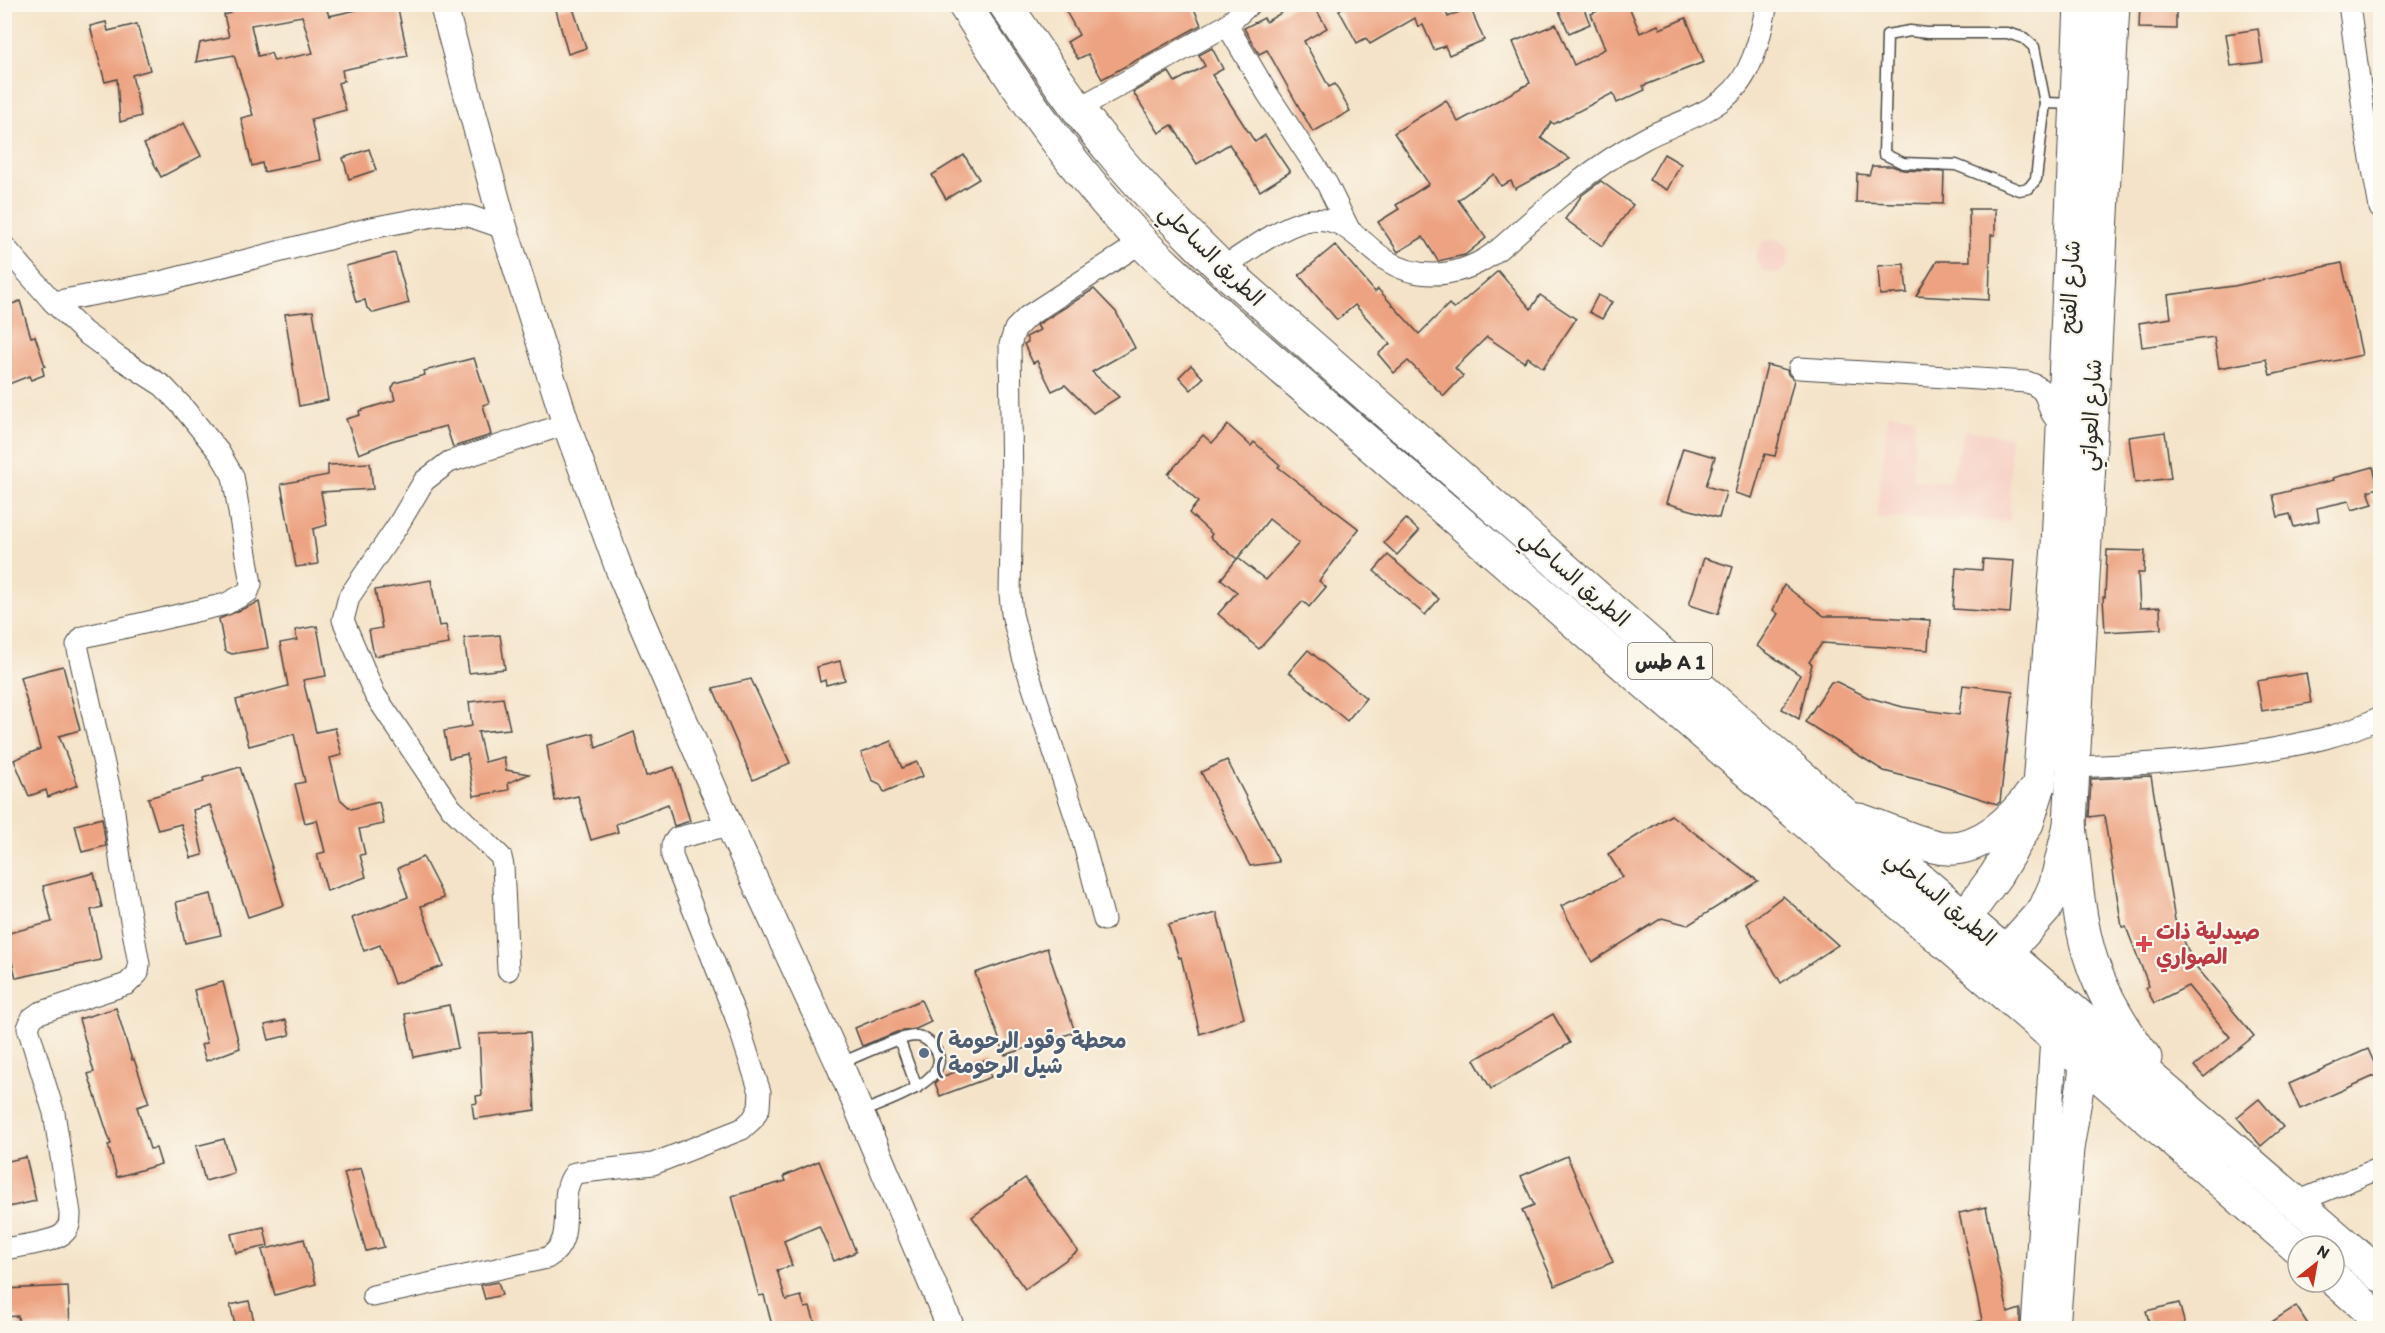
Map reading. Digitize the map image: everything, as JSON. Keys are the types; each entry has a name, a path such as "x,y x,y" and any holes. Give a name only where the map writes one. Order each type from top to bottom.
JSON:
{"main road":[{"name":"الطريق الساحلي","path":"964,4 1027,101 1077,166 1142,242 1218,312 1956,931 2006,952 2380,1275"},
{"name":"الطريق الساحلي","path":"1005,4 1077,108 1112,153 1222,268 1844,814 1956,931 1984,976 2286,1238"},
{"name":"شارع الفتح","path":"1956,931 1996,875 2027,823 2039,785 2058,546 2064,426 2088,199 2078,104 2081,4"},
{"name":"شارع العواتي","path":"2070,825 2074,767 2088,199 2113,4"},
{"path":"1844,814 1935,847 1958,847 1979,842 1997,831 2026,803 2039,785"},
{"path":"1984,976 2045,909 2056,884 2070,825"},
{"path":"2070,825 2081,915 2089,954 2107,998 2131,1038 2173,1096"},
{"path":"2346,1289 2380,1319"}],"street":[{"path":"443,4 504,228 566,424 622,577 729,825 839,1063 951,1329"},
{"path":"1077,108 1227,25 1250,4"},
{"path":"1222,268 1285,229 1305,221 1331,220 1348,227 1387,261 1413,273 1444,273 1472,267 1494,253 1558,196 1615,156 1726,98 1744,76 1757,47 1767,4"},
{"path":"2349,4 2366,131 2380,208"},
{"path":"1227,25 1267,93 1327,184 1348,227"},
{"path":"53,302 161,282 371,228 439,215 469,216 504,228"},
{"path":"1104,920 1081,834 1023,657 1012,614 1010,594 1012,488 1010,345 1015,329 1028,316 1142,242"},
{"path":"4,246 53,302 84,332 163,386 219,452 233,476 251,584 248,592 226,604 124,629 92,634 83,637 77,645 114,804 121,866 139,964 138,973 127,984 39,1013 32,1018 28,1028 54,1113 70,1224 65,1233 55,1238 4,1250"},
{"path":"1798,368 2027,382 2039,386 2047,394 2048,407 2053,418 2064,426"},
{"path":"508,970 501,857 451,808 375,695 343,620 349,597 398,525 424,481 449,462 566,424"},
{"path":"2074,767 2186,762 2250,753 2304,744 2357,729 2380,717"},
{"path":"373,1296 548,1258 556,1253 564,1240 568,1185 575,1173 653,1164 742,1129 753,1119 759,1108 760,1092 735,1015 672,856 672,845 677,838 729,825"},
{"path":"2036,1329 2054,1038"},
{"path":"2056,1329 2070,1149 2084,1064"},
{"path":"2297,1202 2380,1168"}],"lane":[{"path":"1910,31 2007,33 2024,38 2034,47 2045,103 2036,179 2029,188 2019,190 1956,165 1903,163 1884,154 1887,35 1910,31"},
{"path":"2045,103 2078,104"},
{"path":"839,1063 914,1036 923,1037 937,1051 939,1063 936,1072 917,1088 859,1113"},
{"path":"899,1040 917,1088"}],"shaded area":[{"path":"1778,239 1789,248 1787,266 1777,274 1762,270 1755,258 1763,241"},
{"path":"1888,413 1915,417 1913,480 1950,481 1965,430 2010,437 2010,521 1876,518"}],"building":[{"path":"230,4 248,4 249,7 259,4 325,4 329,16 384,4 397,4 408,56 342,70 344,81 338,83 346,110 311,119 320,160 264,172 262,163 252,166 241,118 253,115 234,55 196,62 200,43 229,37 224,15 231,13","holes":["302,16 313,53 274,61 271,53 258,56 251,25"]},
{"path":"1062,4 1192,4 1201,25 1102,79 1088,54 1078,59 1067,42 1079,35"},
{"path":"1296,4 1313,4 1327,28 1304,41 1329,87 1335,84 1350,111 1313,132 1267,50 1259,54 1244,28 1264,18 1266,22"},
{"path":"1349,4 1443,4 1448,17 1470,7 1484,40 1449,55 1445,46 1434,50 1423,25 1418,27 1415,18 1370,44 1366,38 1357,43 1339,10"},
{"path":"1556,4 1582,4 1590,24 1569,33"},
{"path":"1613,4 1628,4 1640,33 1658,25 1660,29 1686,18 1704,62 1643,86 1645,90 1617,103 1613,93 1554,124 1551,122 1541,138 1570,159 1515,189 1511,181 1501,186 1494,174 1458,200 1486,238 1465,255 1438,261 1423,237 1398,252 1378,222 1399,209 1396,205 1429,184 1394,133 1446,100 1458,122 1530,83 1513,42 1556,24 1574,65 1605,49 1591,14"},
{"path":"2140,4 2176,4 2176,29 2139,28"},
{"path":"572,5 586,48 568,54 556,10"},
{"path":"106,22 108,31 137,24 150,70 132,75 141,116 120,122 117,79 105,82 90,26"},
{"path":"2258,29 2263,62 2231,66 2226,34"},
{"path":"1212,48 1223,69 1212,75 1255,142 1265,135 1290,172 1260,191 1229,144 1197,164 1172,125 1159,133 1133,92 1169,72 1175,82 1205,66 1199,55"},
{"path":"184,123 201,156 161,177 144,144"},
{"path":"369,149 376,170 349,179 343,158"},
{"path":"1664,154 1681,164 1667,190 1649,180"},
{"path":"964,155 979,179 946,199 932,175"},
{"path":"1872,166 1944,172 1943,204 1856,202 1857,174 1869,175"},
{"path":"1601,181 1633,205 1602,246 1565,219 1582,195"},
{"path":"1969,209 1995,209 1995,235 1991,235 1989,300 1916,296 1937,261 1970,261"},
{"path":"1335,245 1375,292 1378,289 1419,334 1449,304 1454,309 1498,271 1531,309 1540,295 1576,319 1543,368 1528,357 1524,362 1487,337 1455,368 1463,376 1444,396 1408,361 1394,373 1378,354 1390,344 1355,305 1337,320 1299,275"},
{"path":"395,253 409,303 374,313 367,308 365,300 356,302 346,266"},
{"path":"2342,263 2362,355 2270,375 2266,359 2219,368 2214,337 2142,347 2139,323 2171,318 2168,295 2234,286"},
{"path":"1904,264 1907,293 1880,295 1878,266"},
{"path":"1094,289 1116,312 1135,348 1092,372 1119,397 1093,413 1065,385 1052,391 1037,361 1033,363 1024,344 1028,342 1026,337 1040,330 1037,325"},
{"path":"1598,295 1612,302 1602,319 1589,312"},
{"path":"20,301 31,337 35,336 45,366 42,367 44,375 31,380 29,376 4,386 4,307"},
{"path":"313,311 328,400 299,406 285,314"},
{"path":"474,358 489,403 483,405 491,435 453,447 446,426 391,441 359,454 346,419 360,415 359,411 395,400 392,388 395,383 425,375 424,371"},
{"path":"1191,365 1203,378 1191,390 1179,377"},
{"path":"1767,365 1787,370 1794,380 1775,456 1765,454 1752,498 1735,493"},
{"path":"1228,425 1251,446 1254,442 1280,465 1278,467 1359,529 1319,581 1326,587 1309,607 1303,601 1259,649 1218,614 1237,592 1221,579 1237,559 1210,537 1212,534 1189,513 1198,502 1168,474 1203,435 1212,443","holes":["1269,519 1299,543 1266,580 1238,558"]},
{"path":"2165,432 2171,478 2135,483 2129,437"},
{"path":"1683,448 1715,457 1706,486 1726,492 1719,518 1666,503"},
{"path":"370,463 373,489 321,492 327,525 313,529 318,564 296,567 281,484 328,475 328,465"},
{"path":"2373,467 2379,488 2368,491 2373,504 2352,510 2349,501 2317,508 2319,521 2294,527 2290,514 2278,517 2273,495 2334,480 2333,478"},
{"path":"1406,519 1419,531 1397,555 1384,543"},
{"path":"2107,550 2145,551 2144,573 2138,573 2140,608 2160,607 2161,629 2105,632 2103,597 2105,597"},
{"path":"1388,555 1439,599 1425,615 1374,571"},
{"path":"1704,558 1733,567 1718,614 1689,605"},
{"path":"1983,559 2014,561 2010,613 1953,609 1956,568 1982,570"},
{"path":"431,580 439,626 446,625 449,644 374,656 369,630 382,628 375,590"},
{"path":"1784,585 1824,616 1930,620 1928,650 1822,643 1809,662 1812,664 1799,719 1782,709 1800,675 1757,646 1778,614 1773,610"},
{"path":"259,602 268,648 232,654 225,651 219,619"},
{"path":"317,626 326,676 303,680 316,732 335,728 342,755 330,758 340,799 351,809 379,802 384,824 359,829 365,854 360,855 366,877 327,891 317,854 325,852 317,820 305,823 295,784 305,782 294,734 249,746 236,700 288,686 280,643 297,640 295,630"},
{"path":"500,635 505,669 469,673 464,638"},
{"path":"1308,650 1366,698 1347,721 1289,672"},
{"path":"840,661 845,680 826,685 825,680 820,682 817,667"},
{"path":"63,666 80,730 59,736 78,785 48,797 46,790 29,796 14,760 40,749 20,677"},
{"path":"2306,673 2311,703 2262,711 2257,681"},
{"path":"751,679 790,763 753,780 713,688"},
{"path":"1831,682 1837,682 1867,697 1903,707 1959,715 1963,685 2013,691 2000,802 1997,804 1939,785 1884,771 1805,722"},
{"path":"503,698 510,729 478,732 485,762 504,757 506,770 529,774 508,783 509,790 474,796 467,754 449,758 444,731 472,726 469,702"},
{"path":"634,732 646,776 674,767 690,821 674,826 668,804 616,824 618,832 591,840 578,796 555,801 547,745 593,733 596,748"},
{"path":"891,741 902,768 917,762 923,776 884,792 880,784 872,780 861,753"},
{"path":"1227,760 1279,862 1250,866 1201,772"},
{"path":"240,767 284,905 248,917 210,805 193,810 203,855 191,858 181,824 158,830 148,798 204,782 203,778"},
{"path":"2151,776 2175,920 2194,964 2254,1036 2204,1077 2194,1066 2230,1037 2188,986 2154,1003 2146,988 2149,986 2126,927 2122,927 2104,815 2089,817 2091,779"},
{"path":"1671,815 1758,881 1688,925 1662,918 1592,962 1561,906 1623,877 1608,854"},
{"path":"102,818 106,846 82,852 75,825"},
{"path":"423,857 444,898 421,906 443,966 394,984 380,945 364,951 352,918 408,897 398,868"},
{"path":"94,873 102,907 91,910 101,960 16,978 5,934 52,922 43,886"},
{"path":"211,894 221,935 185,943 176,902"},
{"path":"1783,896 1838,945 1781,983 1747,924"},
{"path":"1217,913 1244,1018 1200,1034 1181,957 1179,958 1168,925"},
{"path":"1047,948 1075,1032 1005,1055 975,973"},
{"path":"223,982 240,1048 206,1061 201,1045 207,1043 194,990"},
{"path":"921,1000 931,1022 862,1046 855,1028"},
{"path":"449,1005 458,1048 414,1057 405,1014"},
{"path":"116,1008 132,1060 134,1059 149,1103 137,1107 150,1149 156,1148 161,1164 117,1177 108,1145 111,1144 88,1074 94,1072 79,1019"},
{"path":"1553,1014 1570,1043 1491,1089 1474,1060"},
{"path":"286,1020 290,1035 269,1040 265,1025"},
{"path":"530,1032 535,1110 474,1119 472,1104 477,1103 476,1096 482,1095 479,1034"},
{"path":"2368,1049 2379,1074 2300,1109 2289,1084"},
{"path":"984,1061 991,1077 940,1096 935,1083 939,1078"},
{"path":"2259,1099 2283,1127 2261,1146 2237,1117"},
{"path":"224,1139 234,1173 205,1181 196,1146"},
{"path":"1567,1156 1613,1262 1555,1286 1522,1210 1534,1205 1521,1176"},
{"path":"26,1157 36,1201 4,1208 4,1162"},
{"path":"819,1161 856,1252 834,1261 819,1226 784,1241 792,1266 777,1270 786,1300 801,1296 805,1308 810,1307 815,1323 809,1325 810,1329 773,1329 764,1295 759,1296 732,1196 786,1181 784,1176"},
{"path":"361,1168 384,1247 366,1251 344,1173"},
{"path":"1025,1178 1078,1251 1025,1289 972,1217"},
{"path":"1986,1207 2008,1313 2020,1309 2020,1329 1969,1329 1968,1324 1982,1320 1959,1213"},
{"path":"264,1227 268,1246 236,1253 231,1234"},
{"path":"304,1239 316,1284 275,1295 262,1250"},
{"path":"498,1282 502,1295 485,1299 481,1285"},
{"path":"68,1286 70,1325 19,1327 18,1316 4,1317 4,1289"},
{"path":"249,1301 256,1329 236,1329 230,1305"},
{"path":"2179,1303 2186,1329 2151,1329 2146,1311"},
{"path":"2296,1306 2311,1329 2261,1329"}],"place":[{"name":"صيدلية ذات الصواري","path":"2144,944"},
{"name":"( محطة وقود الرحومة ( شيل الرحومة","path":"924,1053"}]}
